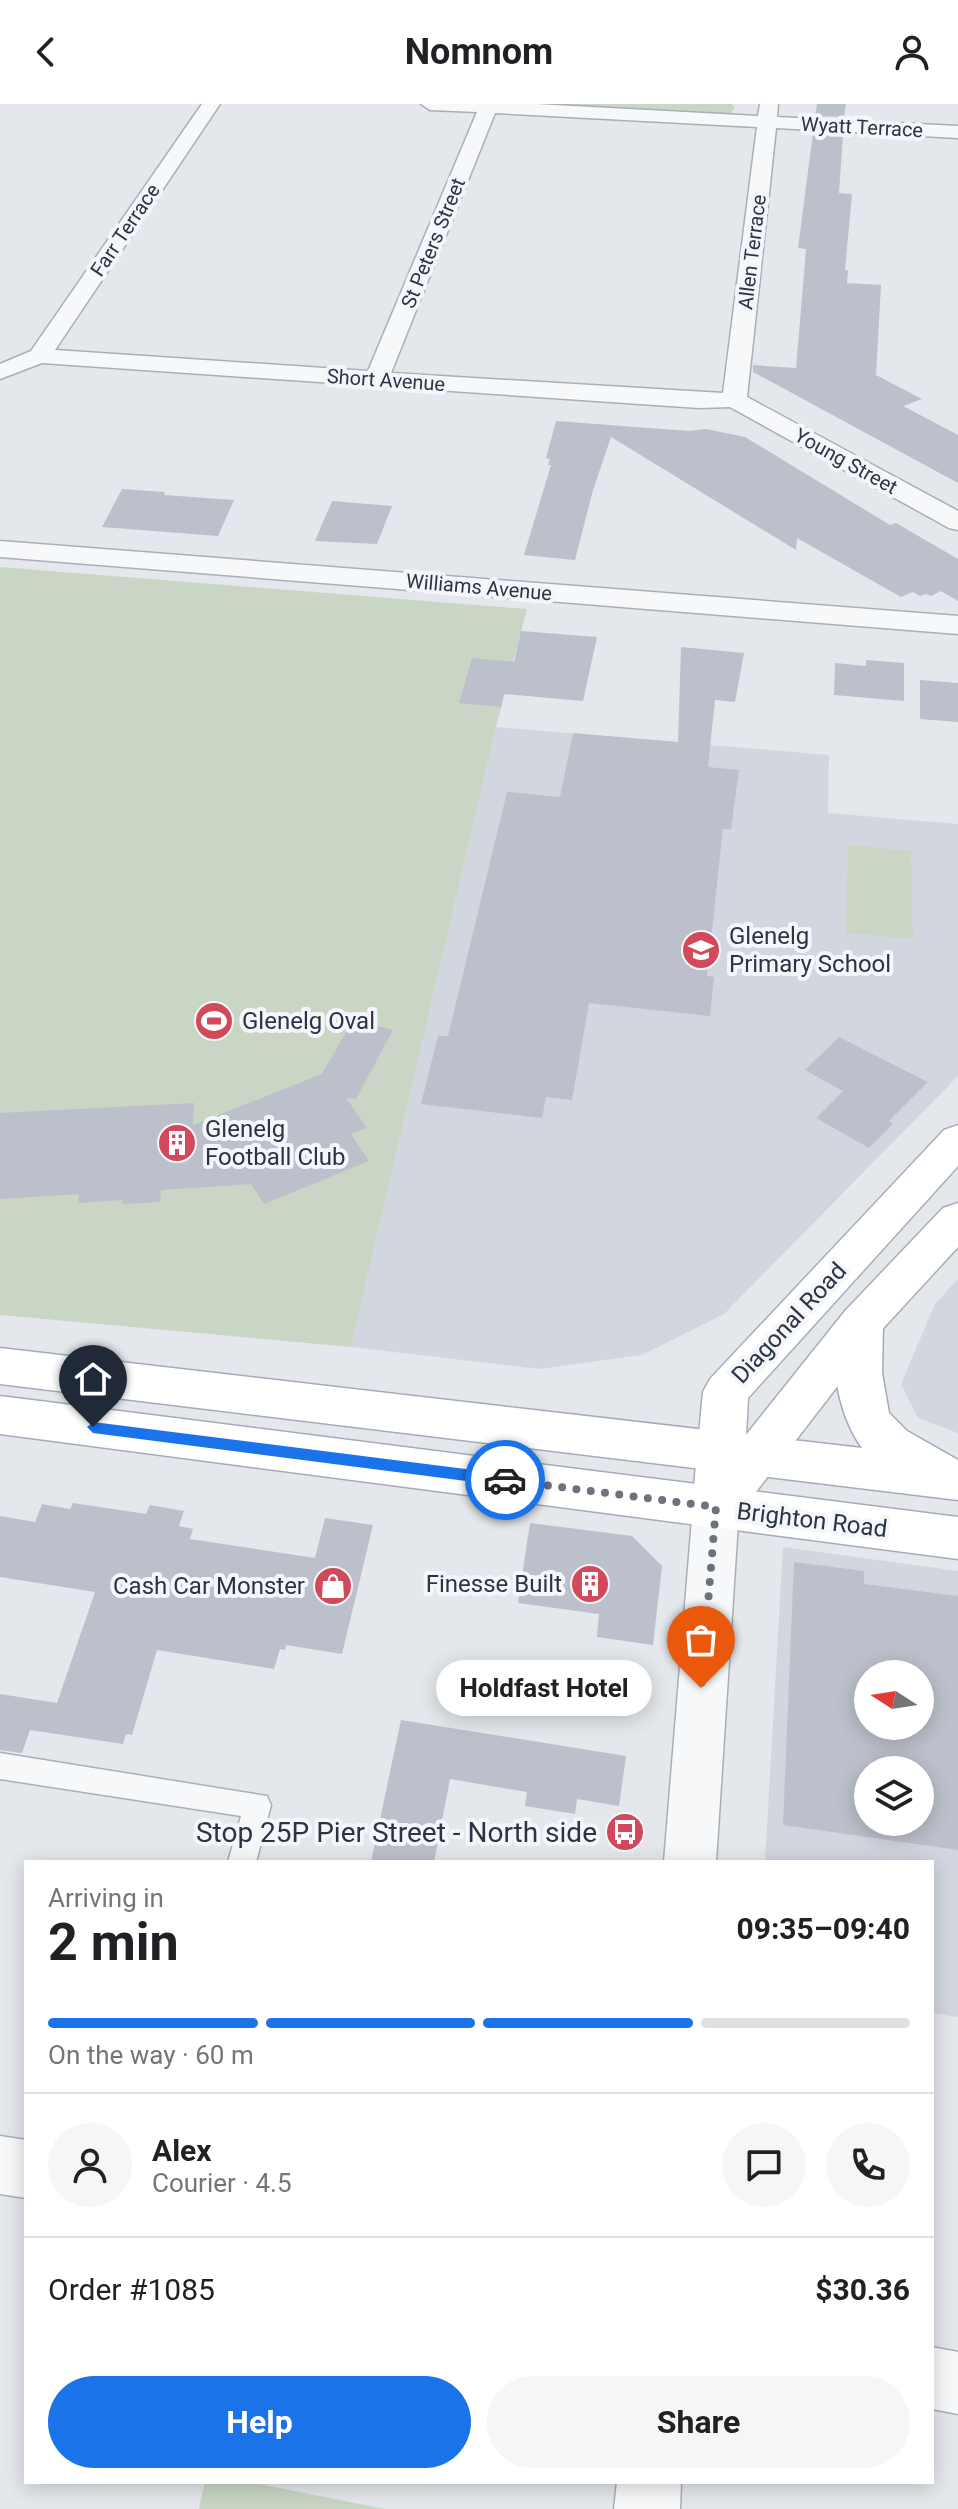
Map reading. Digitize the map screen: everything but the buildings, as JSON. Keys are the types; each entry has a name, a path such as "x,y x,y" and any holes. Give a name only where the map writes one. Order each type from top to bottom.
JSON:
{"main road":[{"name":"Diagonal Road","path":"739,1454 726,1392 958,1140"},
{"path":"716,1507 739,1454 958,1219"},
{"path":"861,1323 861,1396 874,1431 888,1444 957,1479"},
{"path":"0,1366 957,1479"},
{"name":"Brighton Road","path":"0,1415 958,1538"}],"street":[{"name":"Farr Terrace","path":"39,356 211,104"},
{"name":"Wyatt Terrace","path":"430,104 768,113 958,132"},
{"name":"St Peters Street","path":"377,379 488,107"},
{"name":"Allen Terrace","path":"734,400 768,113"},
{"path":"0,372 39,356"},
{"name":"Short Avenue","path":"39,356 699,401 734,400"},
{"name":"Young Street","path":"734,400 958,522"},
{"name":"Williams Avenue","path":"0,549 958,625"},
{"path":"690,1860 716,1507"},
{"path":"0,2165 24,2169"},
{"path":"934,2378 958,2383"},
{"path":"647,2509 649,2484"}],"lane":[{"path":"0,1766 257,1805 243,1860"}],"shaded area":[{"name":"Glenelg Primary School","path":"496,727 829,755 828,813 958,824 958,1076 724,1314 642,1355 539,1369 351,1347"},
{"path":"958,1279 958,1433 918,1418 901,1384 935,1304"},
{"path":"783,1547 958,1571 958,2017 934,2013 934,1860 765,1860"}],"green space":[{"path":"496,104 732,104 735,107 730,114 720,116"},
{"name":"Glenelg Oval","path":"0,567 527,609 496,727 351,1347 0,1315"},
{"path":"848,845 911,851 913,939 846,933"},
{"path":"205,2484 259,2484 385,2509 199,2509"}],"way so far":[{"path":"505,1480 716,1507 701,1688"}],"place":[{"name":"Glenelg Primary School","path":"701,950"},
{"name":"Glenelg Oval","path":"214,1021"},
{"name":"Glenelg Football Club","path":"177,1143"},
{"name":"Finesse Built","path":"590,1584"},
{"name":"Cash Car Monster","path":"333,1586"},
{"name":"Holdfast Hotel","path":"701,1688"},
{"name":"Stop 25P Pier Street - North side","path":"625,1832"}],"route":[{"path":"93,1427 505,1480"}]}
